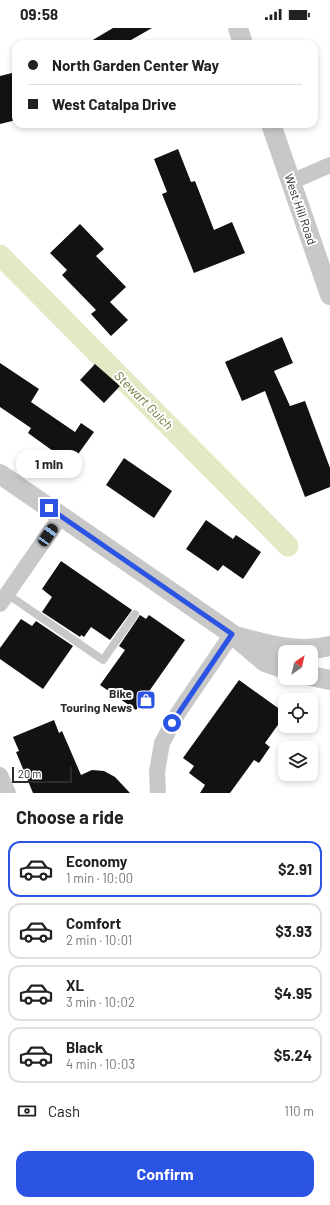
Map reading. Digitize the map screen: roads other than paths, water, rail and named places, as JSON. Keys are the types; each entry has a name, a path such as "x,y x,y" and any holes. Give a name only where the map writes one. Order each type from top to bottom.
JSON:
{"street":[{"path":"238,28 242,40"},
{"name":"West Hill Road","path":"272,128 330,295"},
{"path":"291,182 330,165"},
{"path":"0,474 232,634 265,662 278,666"},
{"path":"3,599 61,516"},
{"path":"232,634 272,646 304,649 330,646"},
{"path":"158,793 157,772 162,743 178,714 232,634"},
{"path":"318,677 330,680"},
{"path":"0,775 8,793"}],"lane":[{"path":"3,599 102,660 135,614"}],"waterway":[{"name":"Stewart Gulch","path":"0,255 288,546"}],"place":[{"name":"Bike Touring News","path":"146,700"}]}
